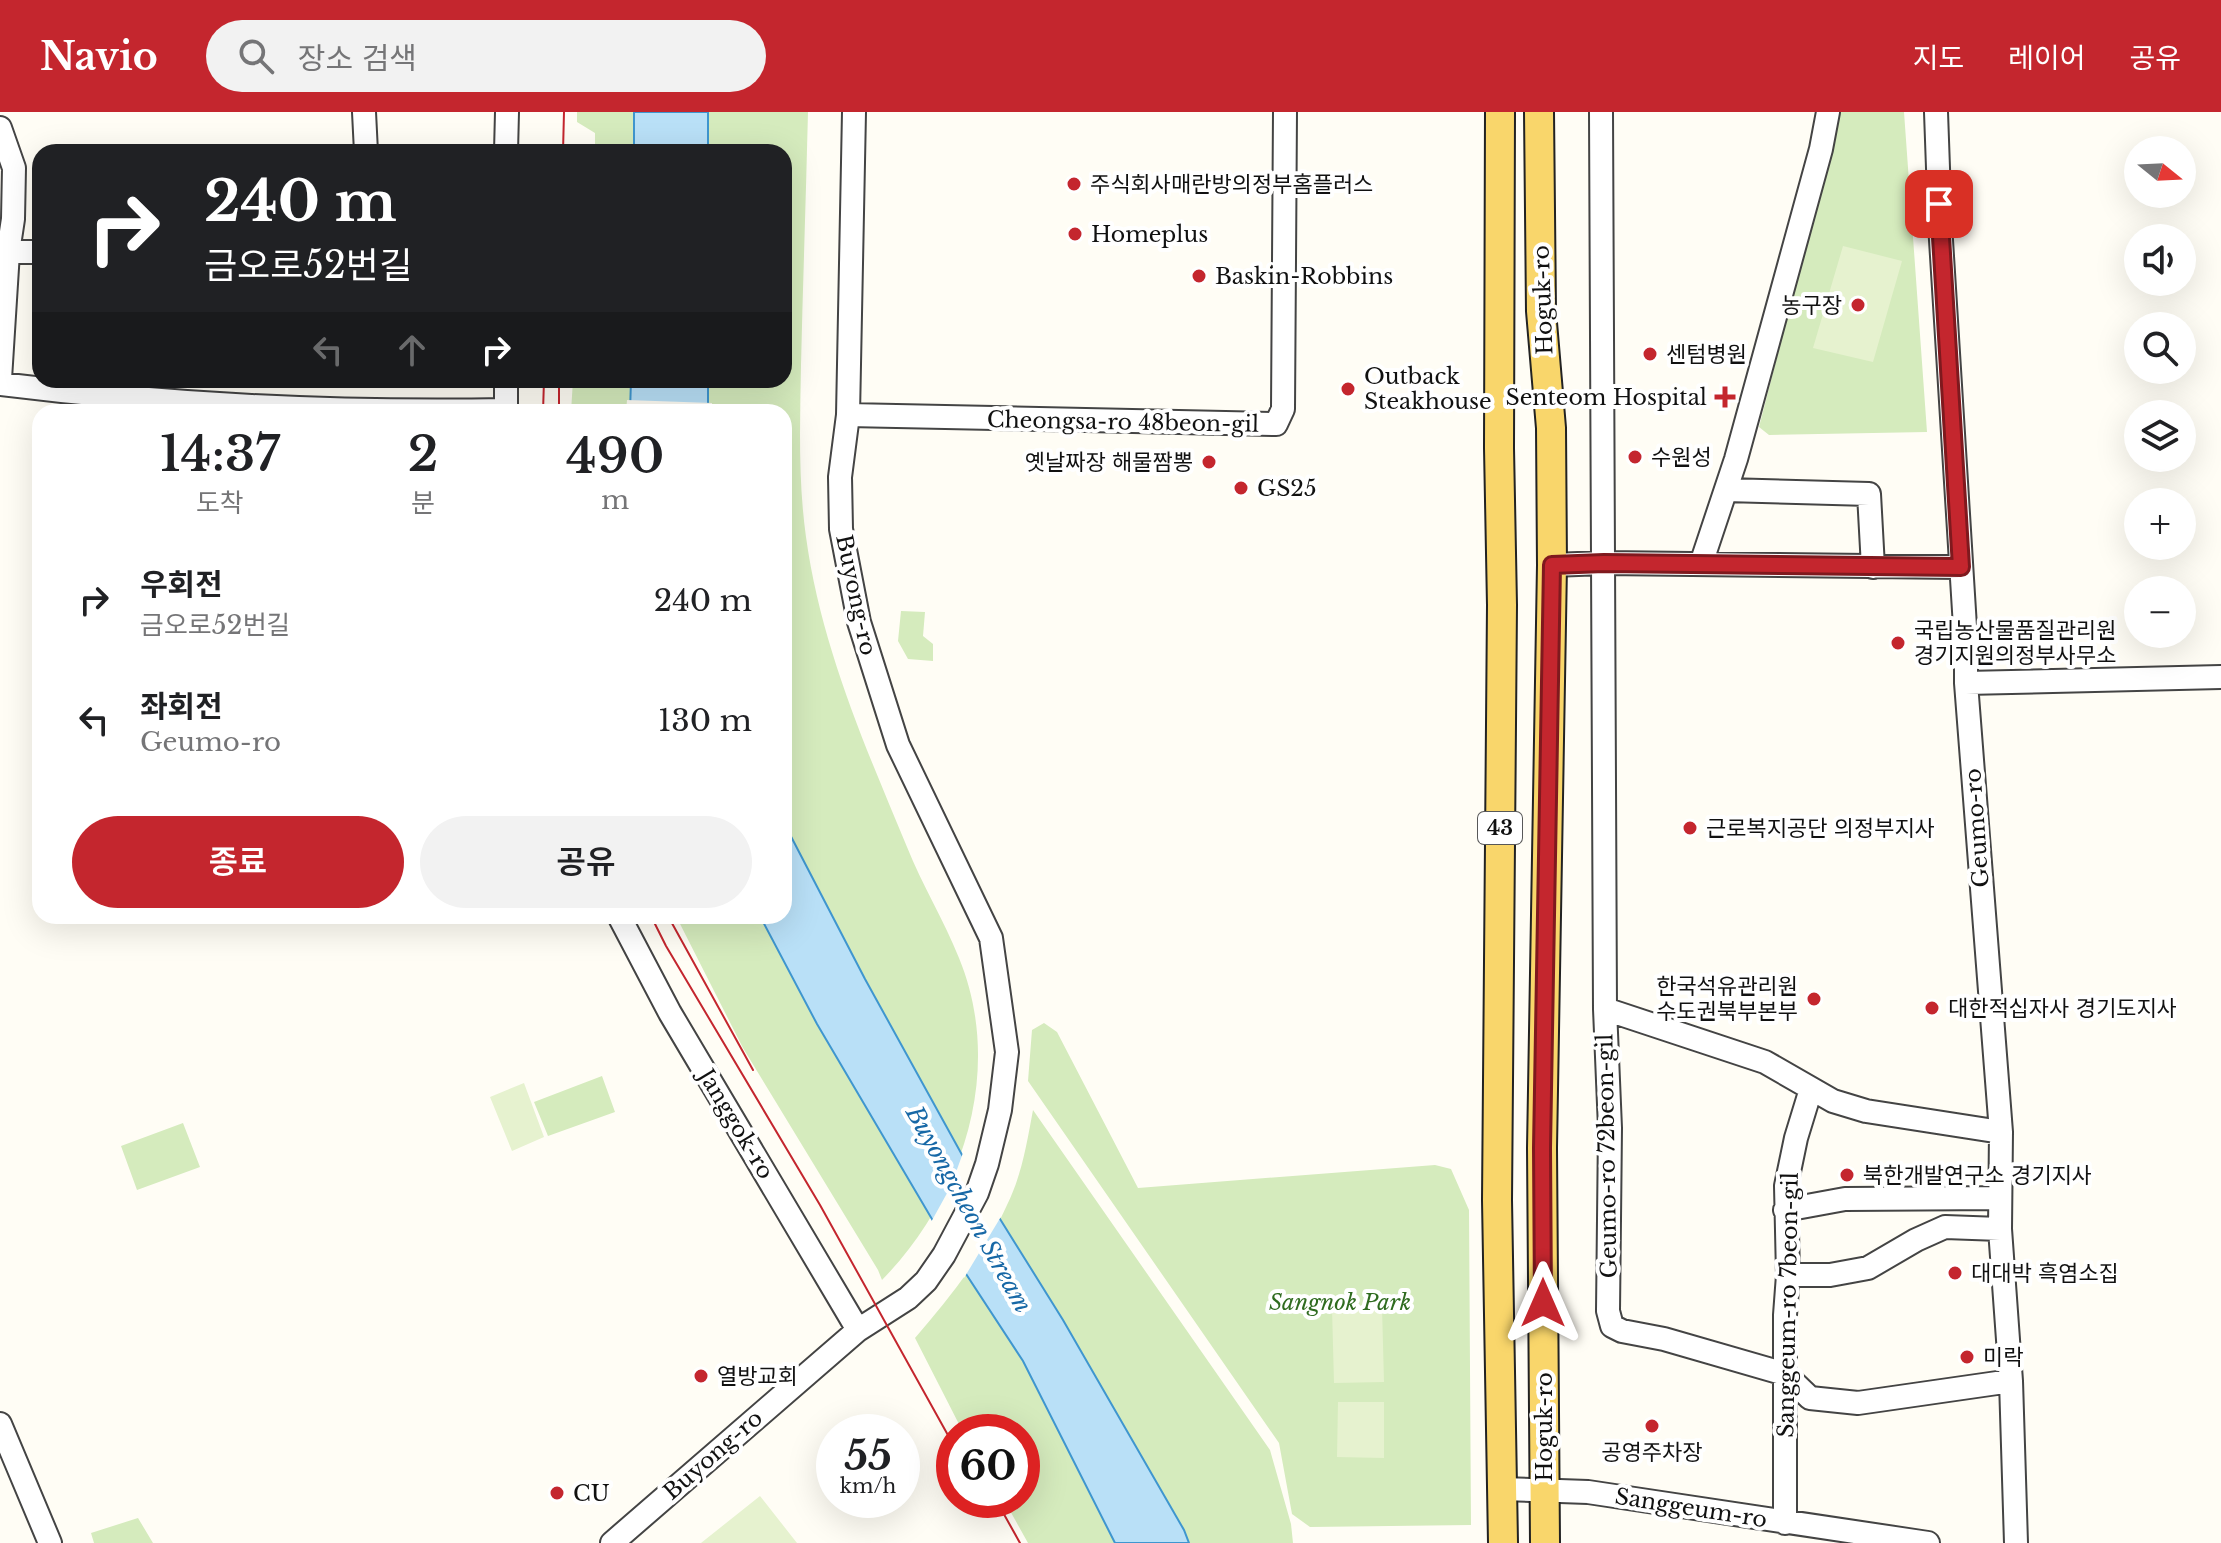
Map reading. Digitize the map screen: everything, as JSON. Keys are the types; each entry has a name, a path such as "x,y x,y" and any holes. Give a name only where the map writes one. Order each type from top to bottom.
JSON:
{"main road":[{"name":"Hoguk-ro","path":"1500,112 1502,605 1497,1200 1503,1543"},
{"name":"Hoguk-ro","path":"1539,112 1541,311 1551,428 1552,565 1542,1148 1545,1543"}],"street":[{"path":"364,112 366,144"},
{"path":"506,144 507,112"},
{"name":"Buyong-ro","path":"612,1543 858,1330 926,1281 977,1193 995,1131 1007,1052 991,938 898,745 859,622 841,529 840,477 848,415 854,112"},
{"name":"Cheongsa-ro 48beon-gil","path":"848,415 1276,424 1283,409 1285,112"},
{"path":"1601,112 1605,1009"},
{"path":"1701,564 1726,490 1821,149 1828,112"},
{"name":"Geumo-ro","path":"1936,112 1940,239 1966,683 2001,1132 2000,1229 2011,1381 2016,1543"},
{"path":"0,128 14,168 0,381 32,386"},
{"path":"8,252 32,252"},
{"path":"46,388 104,397 217,404"},
{"path":"1726,490 1869,494 1873,567"},
{"path":"1552,565 1961,567"},
{"path":"1966,683 2221,677"},
{"name":"Janggok-ro","path":"623,924 670,1013 858,1330"},
{"name":"Geumo-ro 72beon-gil","path":"1785,1374 1612,1326 1608,1311 1610,1128 1605,1009 1765,1062 1833,1101 1866,1111 2001,1132"},
{"name":"Sanggeum-ro 7beon-gil","path":"1785,1523 1786,1186 1811,1089"},
{"path":"1785,1210 1845,1199 1999,1198"},
{"path":"1788,1275 1830,1275 1868,1268 1945,1227 2000,1229"},
{"path":"1785,1374 1810,1398 1858,1403 2011,1381"},
{"path":"2,1435 50,1543"},
{"name":"Sanggeum-ro","path":"1502,1489 1588,1492 1928,1543"}],"green space":[{"path":"577,112 808,112 800,451 803,516 813,577 846,695 913,861 959,958 972,1001 978,1044 976,1087 968,1130 954,1171 935,1210 910,1247 882,1280 743,1048 680,924 792,924 792,404 572,404 572,388 792,388 792,144 595,144 595,133 577,122"},
{"path":"1840,112 1904,112 1927,432 1769,435 1759,427"},
{"name":"농구장","path":"1843,246 1902,261 1873,362 1813,348"},
{"path":"901,611 925,612 923,636 933,644 933,661 908,659 898,641"},
{"name":"Sangnok Park","path":"1044,1023 1057,1032 1138,1188 1435,1165 1451,1169 1469,1210 1471,1525 1310,1527 1292,1514 1279,1443 1028,1081 1032,1030"},
{"path":"602,1076 615,1112 548,1136 534,1102"},
{"path":"524,1083 544,1137 512,1151 490,1097"},
{"path":"1033,1110 1270,1450 1291,1524 1293,1543 1028,1543 1014,1518 1040,1518 1040,1414 954,1414 915,1338 988,1241 1012,1194"},
{"path":"183,1123 200,1167 137,1190 121,1146"},
{"path":"1382,1307 1384,1382 1334,1383 1332,1308"},
{"path":"1338,1402 1384,1402 1384,1458 1337,1457"},
{"path":"760,1496 797,1543 701,1543"},
{"path":"138,1518 153,1543 94,1543 91,1533"}],"water":[{"path":"634,112 708,112 708,144 634,144"},
{"path":"631,388 708,388 708,404 630,404"},
{"name":"Buyongcheon Stream","path":"792,838 977,1182 1063,1320 1189,1543 1115,1543 1023,1361 949,1248 817,1024 764,924 792,924"}],"pier":[{"path":"627,400 712,403 712,404 627,404"},
{"path":"964,1150 1002,1215 964,1278 930,1224 951,1186"}],"tram line":[{"path":"563,144 564,112"},
{"path":"543,404 544,388"},
{"path":"559,388 559,404"},
{"path":"655,924 820,1205 936,1414"},
{"path":"672,924 753,1070"},
{"path":"1006,1518 1020,1543"}],"place":[{"name":"주식회사매란방의정부홈플러스","path":"1074,184"},
{"name":"Homeplus","path":"1075,234"},
{"name":"Baskin-Robbins","path":"1199,276"},
{"name":"농구장","path":"1858,305"},
{"name":"센텀병원","path":"1650,354"},
{"name":"Outback Steakhouse","path":"1348,389"},
{"name":"Senteom Hospital","path":"1725,397"},
{"name":"수원성","path":"1635,457"},
{"name":"옛날짜장 해물짬뽕","path":"1209,462"},
{"name":"GS25","path":"1241,488"},
{"name":"국립농산물품질관리원 경기지원의정부사무소","path":"1898,643"},
{"name":"근로복지공단 의정부지사","path":"1690,828"},
{"name":"한국석유관리원 수도권북부본부","path":"1814,999"},
{"name":"대한적십자사 경기도지사","path":"1932,1008"},
{"name":"북한개발연구소 경기지사","path":"1847,1175"},
{"name":"대대박 흑염소집","path":"1955,1273"},
{"name":"미락","path":"1967,1357"},
{"name":"열방교회","path":"701,1376"},
{"name":"공영주차장","path":"1652,1426"},
{"name":"CU","path":"557,1493"}],"route":[{"path":"1543,1303 1542,1148 1552,565 1961,567 1939,204"}]}
